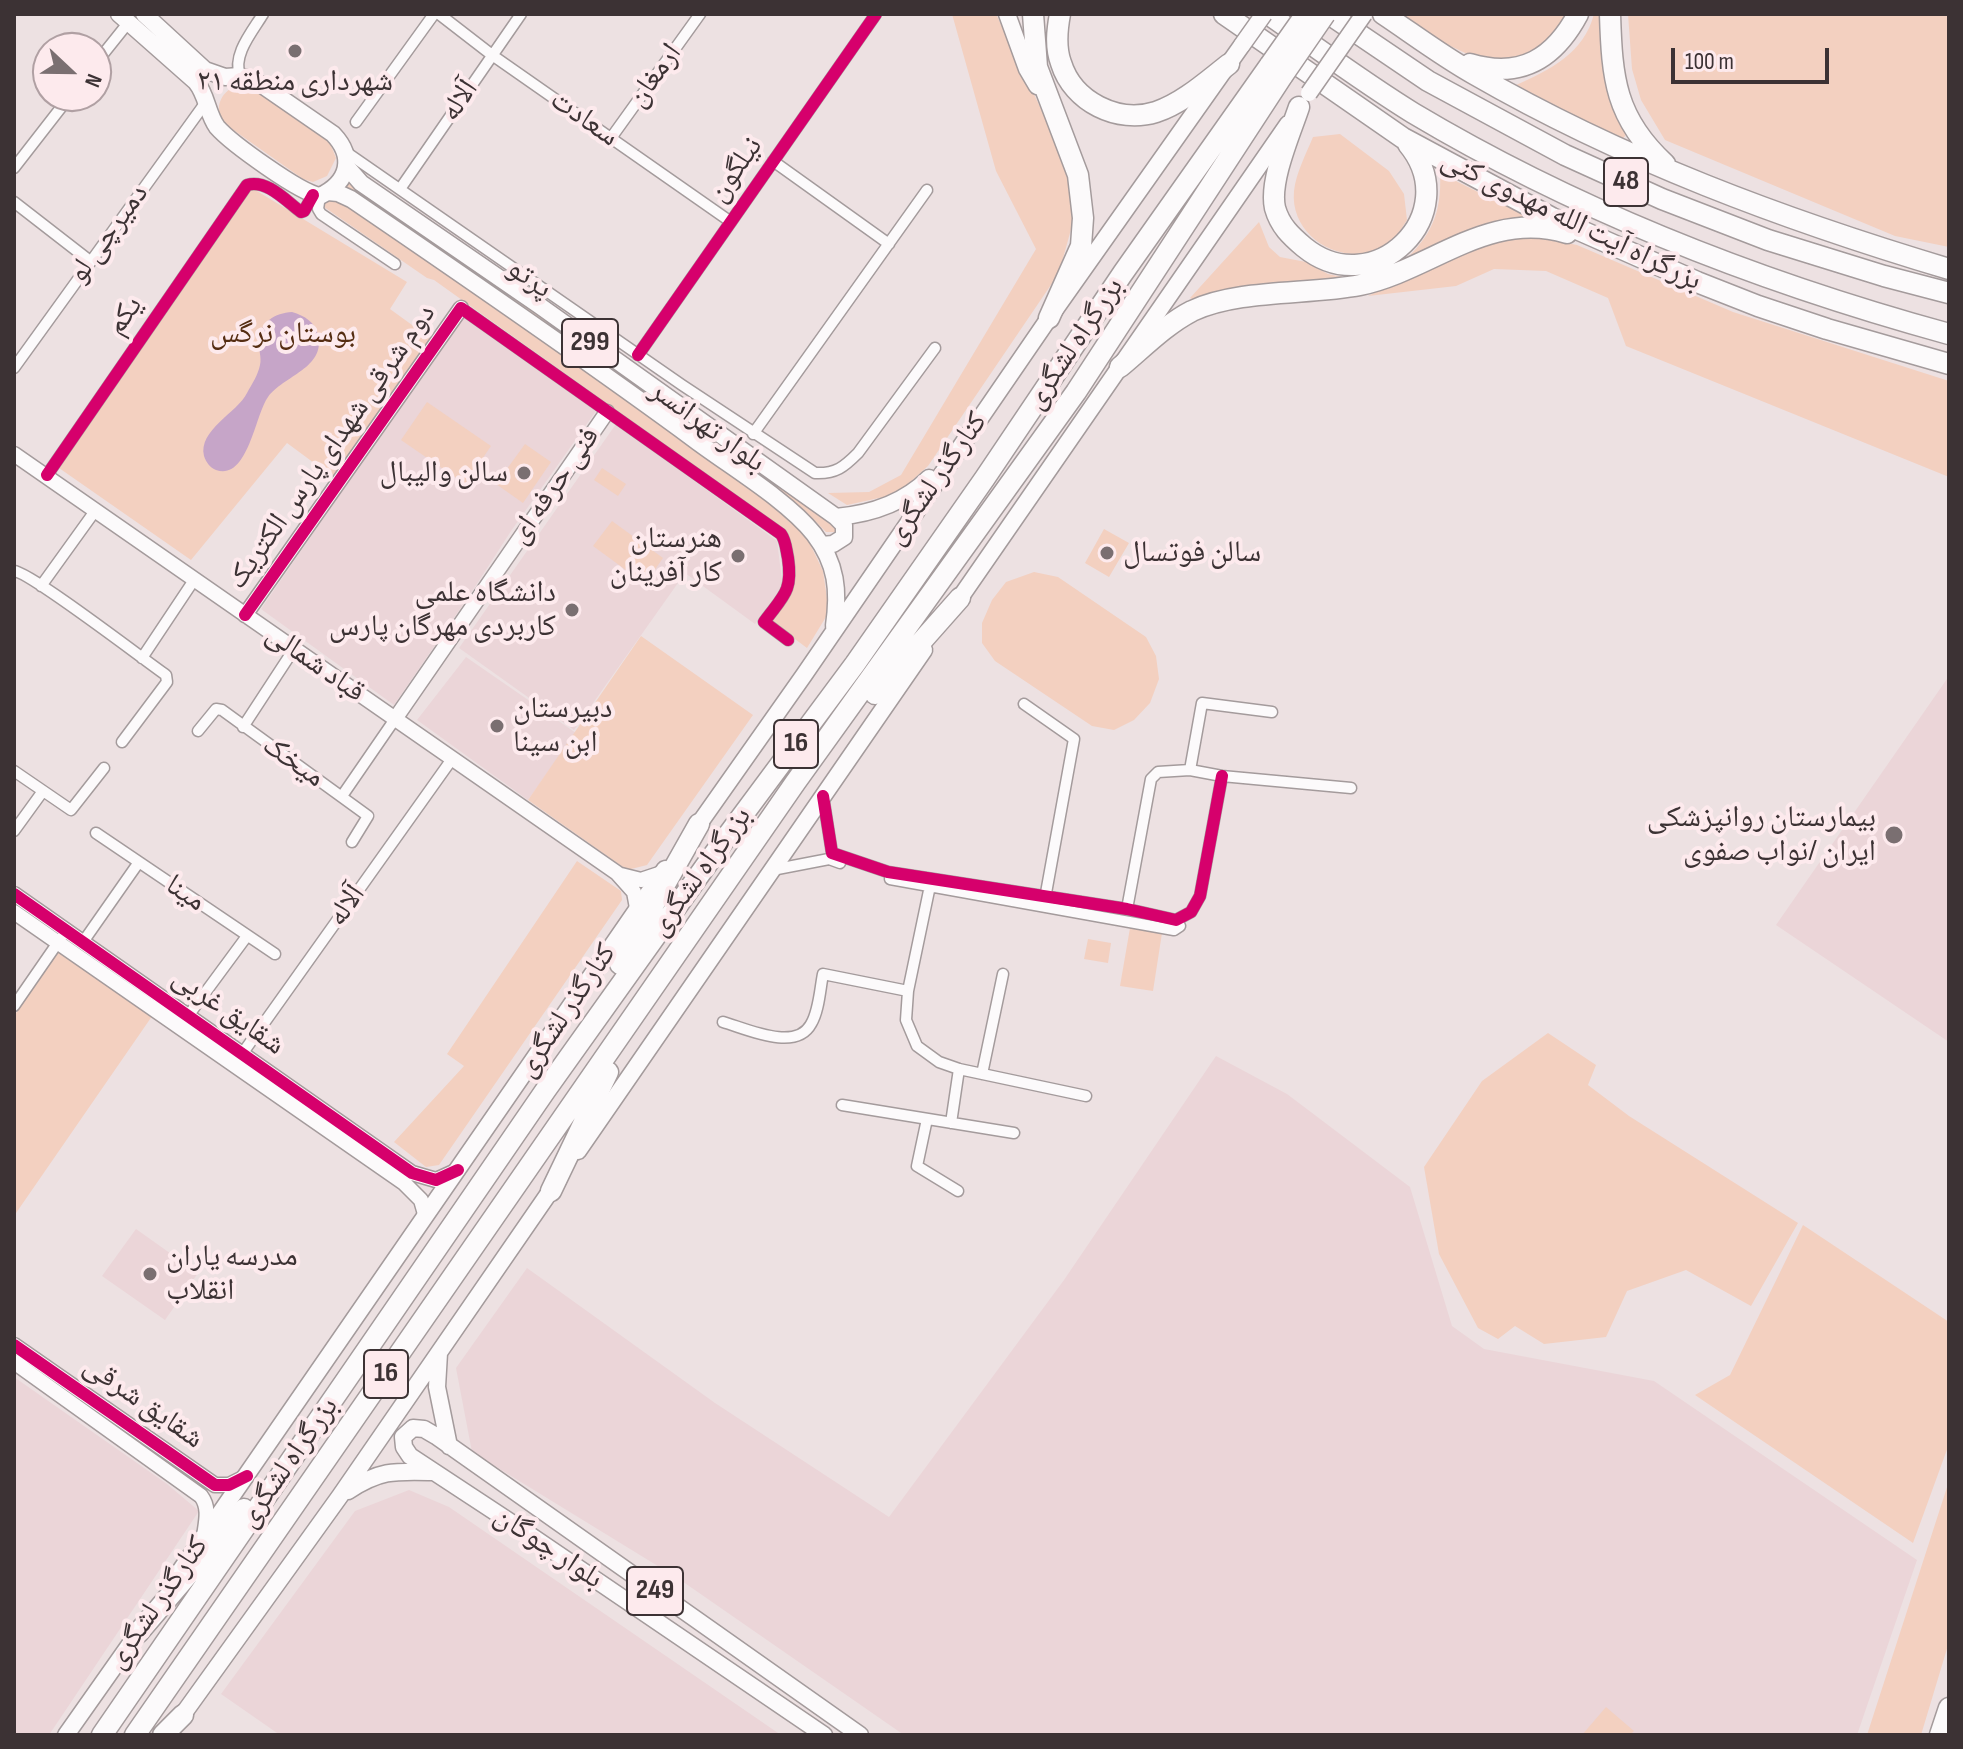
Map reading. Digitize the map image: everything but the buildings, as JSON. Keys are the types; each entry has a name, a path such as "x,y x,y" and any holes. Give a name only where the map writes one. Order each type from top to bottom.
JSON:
{"highway":[{"path":"1033,14 1037,67 1078,175 1083,218 1081,246 1049,318"},
{"path":"1060,14 1057,30 1061,66 1076,89 1092,104 1113,114 1155,113 1191,93 1229,64"},
{"name":"بزرگراه آیت الله مهدوی کنی","path":"1224,14 1403,138 1552,218 1758,306 1947,364"},
{"name":"بزرگراه آیت الله مهدوی کنی","path":"1266,14 1411,111 1549,186 1721,260 1824,297 1949,334"},
{"name":"بزرگراه لشگری","path":"135,1735 795,783 1076,392 1276,70 1306,14"},
{"name":"بزرگراه آیت الله مهدوی کنی","path":"1327,14 1428,81 1588,165 1662,199 1768,240 1948,292"},
{"name":"بزرگراه لشگری","path":"102,1735 545,1091 696,879 864,652 1123,273 1276,70 1327,14"},
{"path":"1383,14 1472,73 1553,116 1677,174 1791,218 1949,269"},
{"path":"1448,57 1489,69 1519,67 1544,56 1557,46 1578,14"},
{"path":"1610,14 1613,75 1626,117 1637,135 1677,174"},
{"path":"1304,100 1282,156 1275,207 1285,230 1309,251 1334,263 1359,265 1381,260 1393,254 1412,236 1420,222 1428,188 1426,173 1418,156 1403,138"},
{"path":"1463,141 1481,162 1552,218"},
{"path":"1588,165 1721,204 1791,218"},
{"path":"1120,367 1164,330 1193,311 1230,300 1365,284 1473,237 1502,229 1535,227 1615,247"},
{"path":"795,783 960,598"},
{"path":"545,1091 699,824"},
{"path":"551,1191 636,1014"},
{"path":"138,1633 319,1420"},
{"path":"1940,1735 1949,1708"},
{"path":"166,1735 183,1715"}],"main road":[{"path":"1007,14 1027,69 1060,128"},
{"name":"کنارگذر لشگری","path":"69,1731 637,908 699,824 1049,318 1266,14"},
{"path":"183,1715 340,1496 1364,14"},
{"path":"146,15 205,70 232,76"},
{"path":"123,18 196,82 206,102"},
{"path":"206,102 214,88 232,76"},
{"name":"بلوار تهرانسر","path":"232,76 262,85 333,134 361,183 836,517"},
{"name":"بلوار تهرانسر","path":"206,102 214,122 223,132 294,185 320,194 338,193 351,199 583,358 793,512 822,545 838,588 834,630"},
{"path":"320,194 339,181 346,159"},
{"path":"836,517 869,514 899,501 918,490 957,451"},
{"path":"822,545 833,544 844,537 844,525 836,517"},
{"path":"439,1353 437,1387 449,1446"},
{"name":"بلوار چوگان","path":"824,1735 410,1456 404,1447 403,1437 413,1428 424,1429 860,1735"},
{"path":"340,1496 365,1480 392,1471 433,1472"}],"street":[{"path":"232,76 237,59 263,14"},
{"path":"356,122 437,14"},
{"name":"سعادت","path":"437,14 731,222"},
{"name":"آلاله","path":"400,189 521,14"},
{"name":"ارمغان","path":"611,138 700,14"},
{"name":"نیلگون","path":"638,355 876,14"},
{"path":"112,36 123,18"},
{"name":"دمیرچی لو","path":"14,368 206,102"},
{"path":"14,168 58,112"},
{"name":"پرتو","path":"346,159 400,189 753,434 815,473 843,468 858,453 935,348"},
{"path":"773,161 889,244"},
{"name":"یکم","path":"47,475 247,185 255,183 266,186 301,212 320,194"},
{"path":"753,434 927,190"},
{"path":"320,194 318,209 321,214 395,264"},
{"path":"14,202 90,261"},
{"path":"461,308 781,534 785,540 791,580 764,622 788,640"},
{"name":"دوم شرقی شهدای پارس الکتریک","path":"245,615 461,308"},
{"path":"682,385 698,420"},
{"name":"فنی حرفه ای","path":"395,719 607,412"},
{"name":"قباد شمالی","path":"14,454 617,873"},
{"path":"41,586 95,511"},
{"path":"14,571 20,571 167,678 122,742"},
{"path":"142,658 194,580"},
{"path":"243,727 294,649"},
{"path":"1190,770 1202,703 1272,712"},
{"path":"1024,704 1074,739 1044,902"},
{"name":"میخک","path":"198,731 216,709 342,796 368,816 352,842"},
{"path":"342,796 395,719"},
{"name":"آلاله","path":"242,1054 452,759"},
{"path":"14,771 71,810 104,768"},
{"path":"1127,909 1151,779 1158,772 1190,770 1222,776 1351,788"},
{"path":"1044,902 1127,909 1176,920 1191,912 1200,896 1222,776"},
{"path":"14,831 43,791"},
{"path":"823,796 832,853 930,883"},
{"name":"مینا","path":"96,833 275,954"},
{"path":"772,870 829,859 886,879 1044,902 1174,930 1180,926 1176,920"},
{"path":"83,942 139,862"},
{"path":"617,873 641,880 662,873"},
{"path":"617,873 634,892 637,908"},
{"path":"930,883 908,991 906,1020 917,1046 939,1062 959,1069 1086,1096"},
{"name":"شقایق غربی","path":"14,894 62,936 408,1178"},
{"name":"شقایق غربی","path":"14,912 62,936 83,942 242,1054 279,1088"},
{"path":"14,1006 62,936"},
{"path":"188,1016 247,936"},
{"path":"723,1022 788,1040 801,1036 812,1024 823,974 908,991"},
{"path":"982,1074 1003,974"},
{"path":"951,1123 959,1069"},
{"path":"842,1105 1014,1133"},
{"path":"927,1119 917,1166 958,1191"},
{"path":"408,1178 436,1180 458,1170"},
{"path":"408,1178 425,1214"},
{"name":"شقایق شرقی","path":"14,1345 215,1485 229,1485 247,1476"},
{"name":"شقایق شرقی","path":"14,1362 201,1496 207,1512 204,1536"}],"shaded area":[{"path":"292,312 314,326 319,346 316,356 268,397 249,444 236,466 227,471 216,470 204,456 207,438 242,400 255,379 260,362 260,334 265,324 280,314"},
{"path":"463,316 596,411 394,705 261,609"},
{"name":"دانشگاه علمی کاربردی مهرگان پارس","path":"616,424 777,541 783,588 755,624 685,573 574,730 459,648"},
{"name":"دبیرستان ابن سینا","path":"466,657 576,733 528,800 417,720"},
{"name":"بیمارستان روانپزشکی ایران /نواب صفوی","path":"1949,676 1949,1042 1776,925"},
{"path":"1216,1056 1287,1094 1410,1187 1452,1326 1484,1349 1654,1381 1917,1560 1857,1735 904,1735 679,1579 472,1452 456,1368 527,1268 715,1403 889,1517 1064,1280"},
{"name":"مدرسه یاران انقلاب","path":"136,1229 198,1273 165,1320 102,1276"},
{"path":"14,1377 167,1484 199,1511 49,1735 14,1735"},
{"path":"409,1490 449,1507 781,1735 280,1735 221,1694 355,1511"}],"green space":[{"path":"952,14 996,14 1069,168 1073,222 1059,273 928,466 897,494 847,505 828,493 869,492 901,475 1036,249 996,171"},
{"path":"1401,14 1573,14 1534,57 1482,61 1423,33"},
{"path":"1594,14 1605,14 1628,132 1622,140 1516,85 1553,66 1574,50 1589,28"},
{"path":"1628,14 1949,14 1949,247 1895,236 1665,140 1641,100 1632,69"},
{"path":"239,84 247,84 330,143 336,158 327,176 313,182 303,179 222,122 219,110 221,99 228,90"},
{"path":"1340,134 1389,171 1404,194 1407,220 1392,240 1377,250 1360,254 1343,253 1327,247 1313,238 1302,225 1295,209 1295,184 1313,137"},
{"path":"1440,173 1538,222 1402,263 1433,223 1439,201"},
{"path":"349,181 809,506 837,530 826,532 805,511 690,428 348,189 345,183"},
{"name":"بوستان نرگس","path":"252,188 407,282 390,309 430,338 333,477 287,443 191,560 59,468"},
{"path":"330,199 346,200 799,521 823,571 829,612 807,648 768,619 790,590 789,541 776,524 434,280 324,207 323,204"},
{"path":"1259,222 1269,247 1280,257 1306,262 1328,274 1352,279 1198,302 1190,298"},
{"path":"1508,239 1547,239 1577,245 1733,312 1949,381 1949,477 1626,346 1608,298 1546,271 1494,269 1456,286 1368,296 1460,250"},
{"path":"427,402 491,446 465,484 401,440"},
{"name":"سالن والیبال","path":"525,444 551,462 523,503 496,484"},
{"path":"602,468 626,484 618,496 594,480"},
{"path":"612,521 663,558 645,584 593,546"},
{"name":"سالن فوتسال","path":"1104,529 1129,543 1109,577 1085,563"},
{"path":"1034,572 1058,577 1146,637 1156,656 1159,679 1150,703 1134,720 1114,730 1092,726 995,661 982,643 982,623 992,600 1006,582"},
{"path":"641,636 753,715 647,865 627,870 528,800"},
{"path":"577,861 621,891 622,900 439,1165 426,1167 394,1142 464,1066 447,1054"},
{"path":"1130,928 1162,933 1153,991 1120,986"},
{"path":"1088,939 1111,943 1108,963 1084,959"},
{"path":"65,942 157,1009 14,1216 14,1016"},
{"path":"1548,1033 1596,1065 1588,1085 1629,1116 1798,1223 1751,1306 1686,1270 1627,1291 1606,1337 1544,1344 1515,1326 1498,1339 1478,1328 1439,1254 1424,1167 1482,1081"},
{"path":"1803,1225 1949,1322 1949,1444 1913,1543 1695,1395 1730,1375"},
{"path":"1949,1481 1949,1642 1921,1735 1867,1735"},
{"path":"1606,1707 1634,1731 1630,1735 1582,1735"}],"cycle path":[{"path":"638,355 876,14"},
{"path":"47,475 247,185 269,188 301,212 313,195"},
{"path":"245,615 461,308 781,534 788,558 788,586 764,622 788,640"},
{"path":"823,796 832,853 888,872 1127,909 1176,920 1191,912 1200,896 1222,776"},
{"path":"14,894 412,1173 436,1180 458,1170"},
{"path":"14,1345 215,1485 229,1485 247,1476"}],"place":[{"name":"شهرداری منطقه ۲۱","path":"295,51"},
{"name":"سالن والیبال","path":"524,473"},
{"name":"سالن فوتسال","path":"1107,553"},
{"name":"هنرستان کار آفرینان","path":"738,556"},
{"name":"دانشگاه علمی کاربردی مهرگان پارس","path":"572,610"},
{"name":"دبیرستان ابن سینا","path":"497,726"},
{"name":"بیمارستان روانپزشکی ایران /نواب صفوی","path":"1894,835"},
{"name":"مدرسه یاران انقلاب","path":"150,1274"}]}
